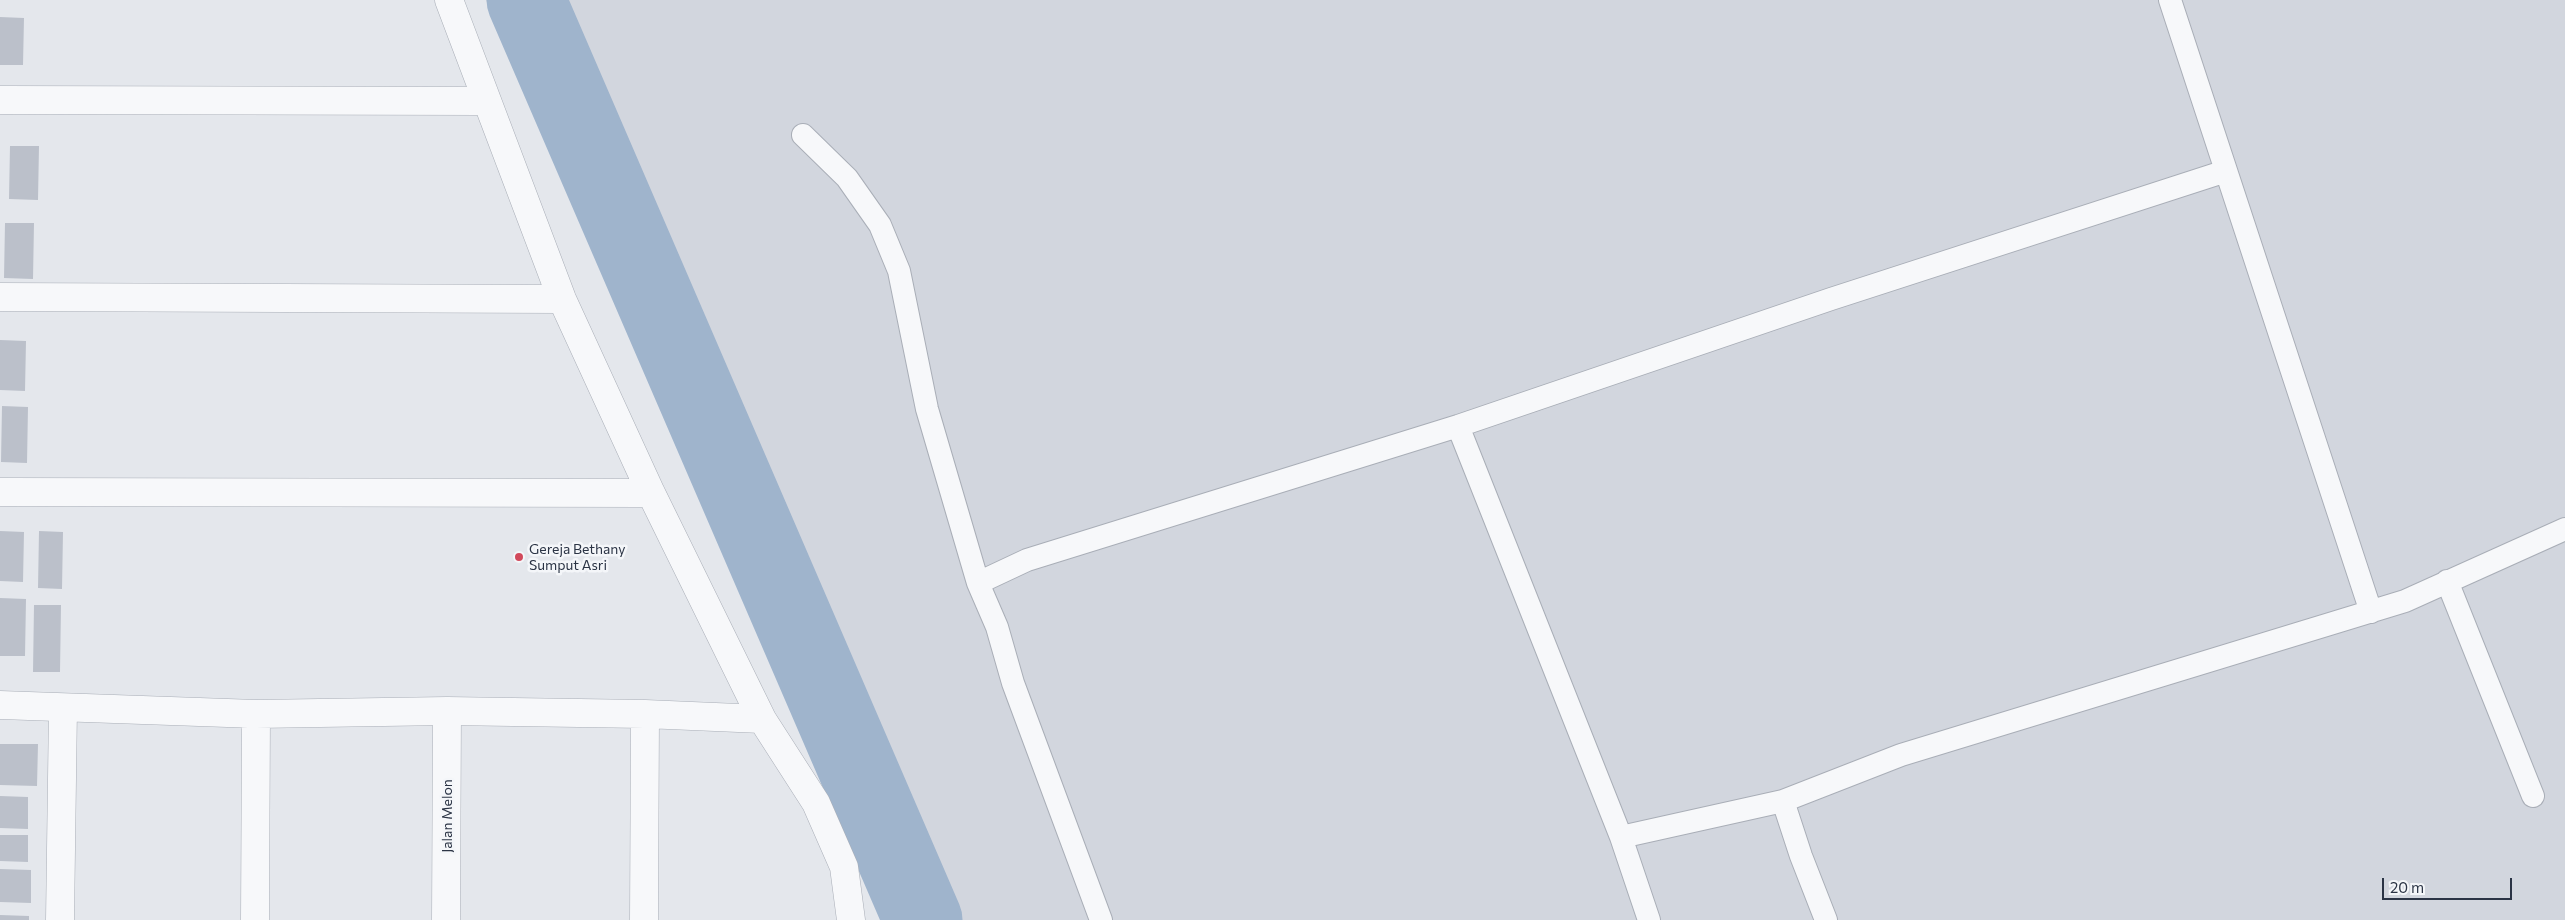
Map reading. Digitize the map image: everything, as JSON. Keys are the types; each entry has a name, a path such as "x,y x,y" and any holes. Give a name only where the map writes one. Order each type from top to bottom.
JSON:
{"street":[{"path":"449,0 562,299 651,493 762,719 816,803 844,867 851,920"},
{"path":"0,100 486,101"},
{"path":"0,297 562,299"},
{"path":"0,492 651,493"},
{"path":"0,705 256,714 447,712 645,714 762,719"},
{"path":"60,920 63,708"},
{"name":"Jalan Melon","path":"446,920 447,712"},
{"path":"255,920 256,714"},
{"path":"644,920 645,714"}],"lane":[{"path":"2170,0 2371,612"},
{"path":"803,135 847,178 880,225 899,271 927,409 978,583 997,628 1013,684 1100,920"},
{"path":"978,583 1027,560 1458,426 1831,299 2226,171"},
{"path":"1458,426 1621,837 1649,920"},
{"path":"1621,837 1783,801 1901,755 2405,601 2565,529"},
{"path":"2447,581 2533,796"},
{"path":"1783,801 1800,856 1826,920"}],"shaded area":[{"path":"486,0 2565,0 2565,920 881,920"}],"building":[{"path":"0,17 24,18 23,65 0,65"},
{"path":"10,146 39,146 38,200 9,199"},
{"path":"5,223 34,223 33,279 4,278"},
{"path":"0,340 26,341 25,391 0,390"},
{"path":"2,406 28,407 27,463 1,462"},
{"path":"0,531 24,532 23,582 0,581"},
{"path":"39,531 63,532 62,589 38,588"},
{"path":"0,598 26,599 25,656 0,656"},
{"path":"34,605 61,605 60,672 33,672"},
{"path":"0,744 38,744 37,786 0,785"},
{"path":"0,796 28,797 28,829 0,828"},
{"path":"0,835 28,835 28,862 0,861"},
{"path":"0,869 31,870 31,903 0,902"},
{"path":"0,915 29,916 29,920 0,920"}],"waterway":[{"path":"526,0 923,920"}],"place":[{"name":"Gereja Bethany Sumput Asri","path":"519,557"}]}
